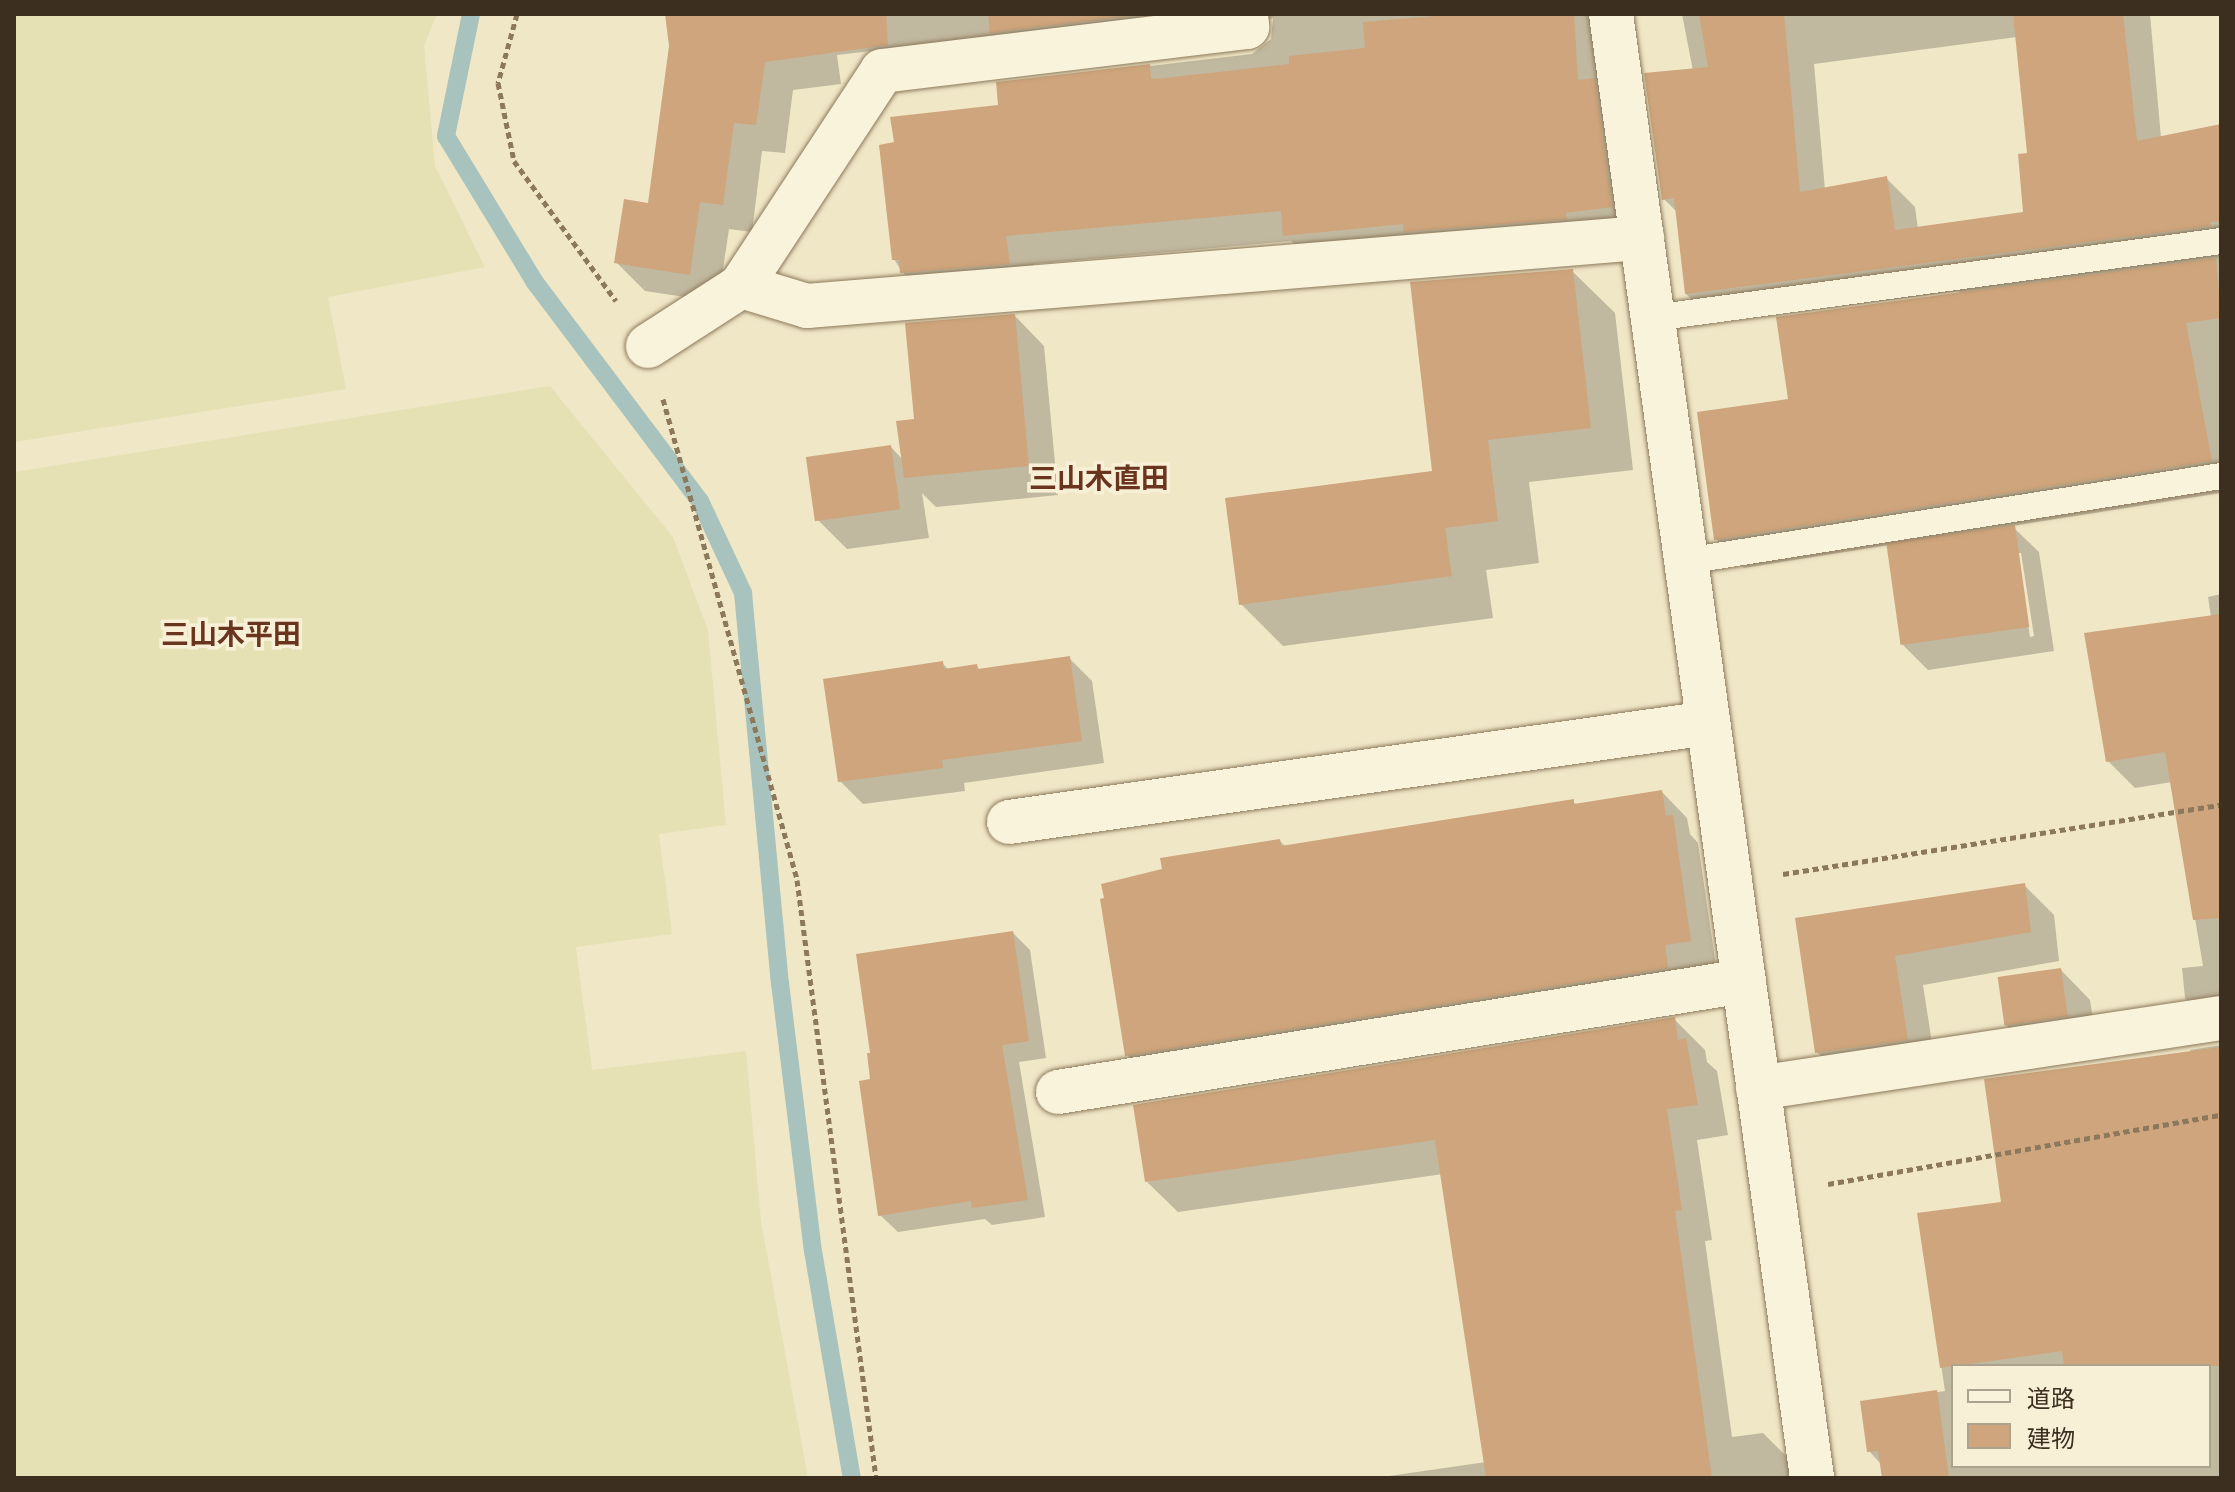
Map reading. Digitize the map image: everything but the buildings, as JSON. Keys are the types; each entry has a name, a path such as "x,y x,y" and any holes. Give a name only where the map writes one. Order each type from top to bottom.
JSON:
{"street":[{"path":"648,346 741,286 882,71 1247,27 1246,14"},
{"path":"1611,14 1812,1478"},
{"path":"741,286 807,306 1642,238"},
{"path":"1009,822 1708,723"},
{"path":"1058,1092 1744,981"},
{"path":"1758,1088 2221,1018"}],"lane":[{"path":"1653,318 2221,241"},
{"path":"1686,561 2221,476"}],"path":[{"path":"517,14 498,83 514,161 648,346 797,880 876,1478"},
{"path":"1730,882 2221,805"},
{"path":"1773,1194 2221,1115"}],"shaded area":[{"path":"14,14 437,14 424,46 435,166 485,267 328,297 346,389 14,442"},
{"path":"550,386 673,537 708,630 726,825 659,834 672,934 576,947 592,1070 746,1051 761,1221 808,1478 14,1478 14,472"}],"waterway":[{"path":"471,14 446,136 534,281 700,501 743,593 780,983 813,1251 852,1478"}],"district":[{"name":"三山木直田","path":"1099,478"},
{"name":"三山木平田","path":"231,634"}]}
